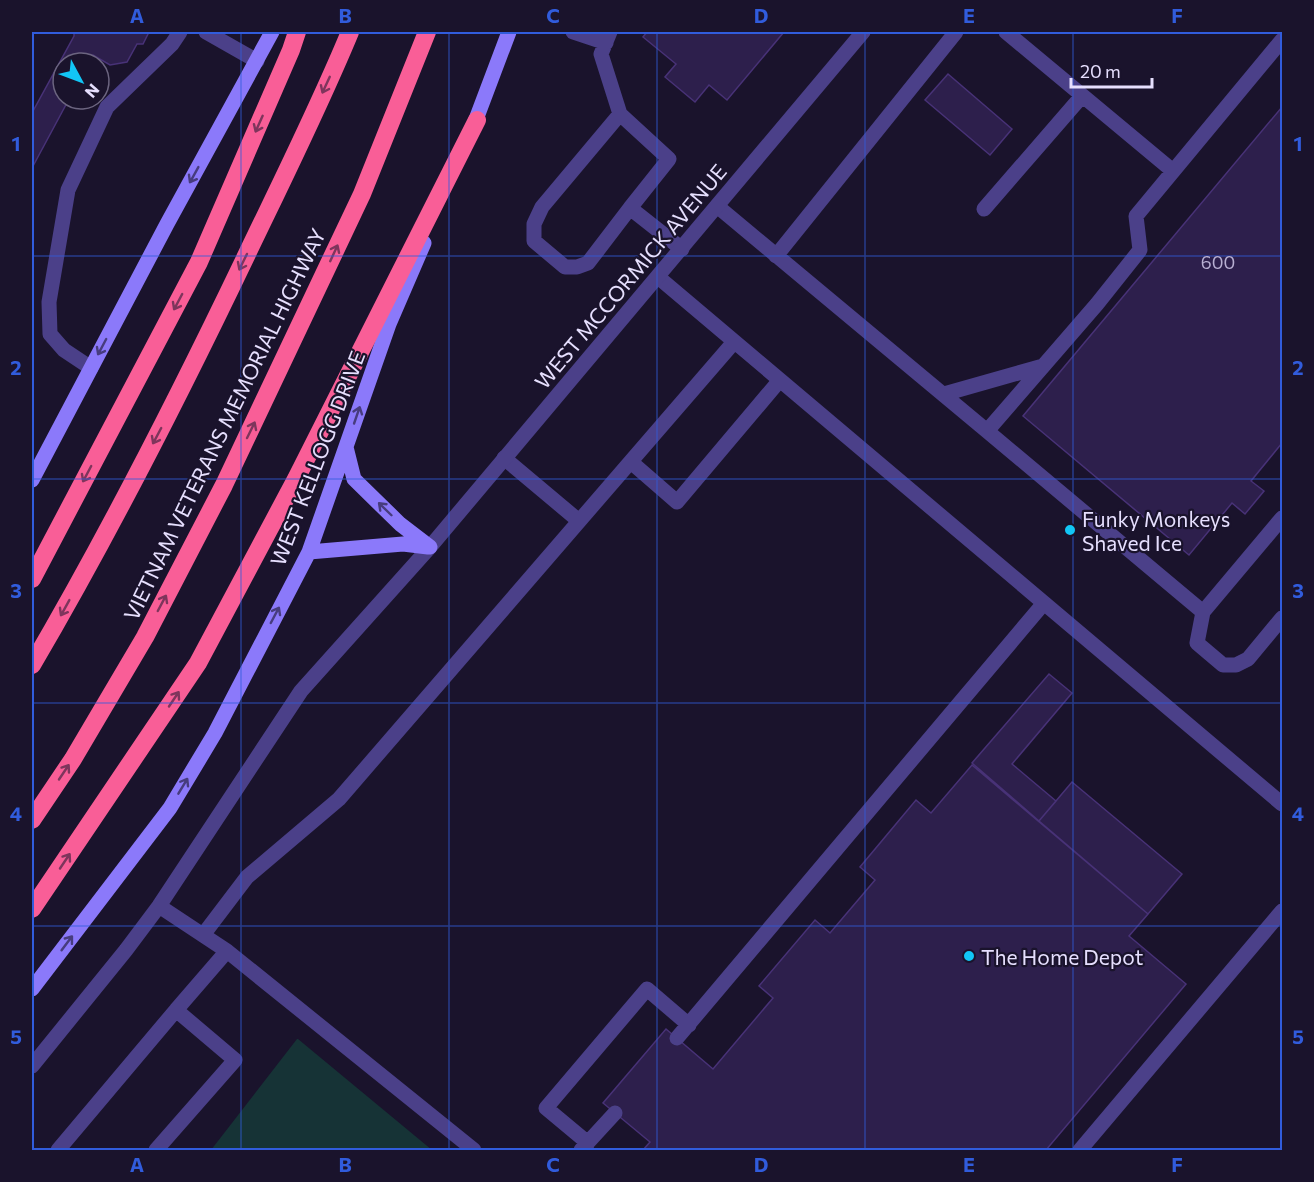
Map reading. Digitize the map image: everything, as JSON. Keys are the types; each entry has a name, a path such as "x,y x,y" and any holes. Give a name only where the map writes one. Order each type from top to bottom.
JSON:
{"highway":[{"path":"32,579 199,262 297,32"},
{"path":"32,665 65,609 192,368 278,190 350,32"},
{"name":"VIETNAM VETERANS MEMORIAL HIGHWAY","path":"32,820 73,759 145,637 224,485 362,194 427,32"},
{"path":"32,909 198,663 296,479 477,120"}],"main road":[{"path":"34,469 272,32"},
{"name":"WEST KELLOGG DRIVE","path":"32,989 170,808 215,733 309,552 389,324 477,120 509,32"},
{"path":"346,447 354,479 400,524 430,547"},
{"path":"309,552 403,544 430,547"}],"street":[{"path":"91,368 64,350 50,334 49,302 68,190 107,107 172,44 180,32"},
{"path":"206,32 257,61"},
{"path":"573,32 608,37 601,54 620,114 669,159 588,263 577,267 565,267 534,240 534,224 542,207 620,114"},
{"name":"WEST MCCORMICK AVENUE","path":"32,1066 159,906 301,691 430,547 863,32"},
{"path":"776,256 956,32"},
{"path":"1006,32 1173,171"},
{"path":"987,431 1140,250 1136,216 1282,40"},
{"path":"984,208 1083,96"},
{"path":"717,206 1203,612"},
{"path":"630,208 682,249"},
{"path":"658,277 1282,804"},
{"path":"203,935 247,876 339,799 734,342"},
{"path":"944,394 1043,366"},
{"path":"631,462 676,502 780,380"},
{"path":"504,458 579,521"},
{"path":"1282,518 1203,612 1197,643 1223,665 1236,665 1248,659 1282,618"},
{"path":"677,1038 1044,603"},
{"path":"159,906 227,951 474,1150"},
{"path":"1080,1150 1282,911"},
{"path":"58,1150 227,951"},
{"path":"615,1113 584,1147 546,1108 647,989 689,1025"},
{"path":"156,1150 235,1060 176,1010"}],"green space":[{"path":"298,1039 432,1150 211,1150"}],"building":[{"path":"74,32 149,32 143,44 137,44 127,62 111,65 111,51 66,51"},
{"path":"647,32 784,32 727,100 709,85 695,102 665,77 676,64 643,37"},
{"path":"948,74 1012,129 990,155 925,100"},
{"path":"51,78 51,111 63,111 32,168 32,113"},
{"path":"1282,107 1282,443 1251,481 1264,491 1245,514 1232,503 1189,555 1023,416"},
{"path":"1049,674 1072,693 1012,764 1056,801 1039,821 972,763"},
{"name":"The Home Depot","path":"972,765 1148,914 1129,936 1186,984 1046,1150 643,1150 650,1142 603,1103 666,1029 713,1069 773,998 759,986 815,920 830,933 875,880 860,867 916,800 931,813"},
{"path":"1072,782 1182,874 1148,914 1039,821"}],"place":[{"name":"Funky Monkeys Shaved Ice","path":"1070,530"},
{"name":"The Home Depot","path":"969,956"}]}
